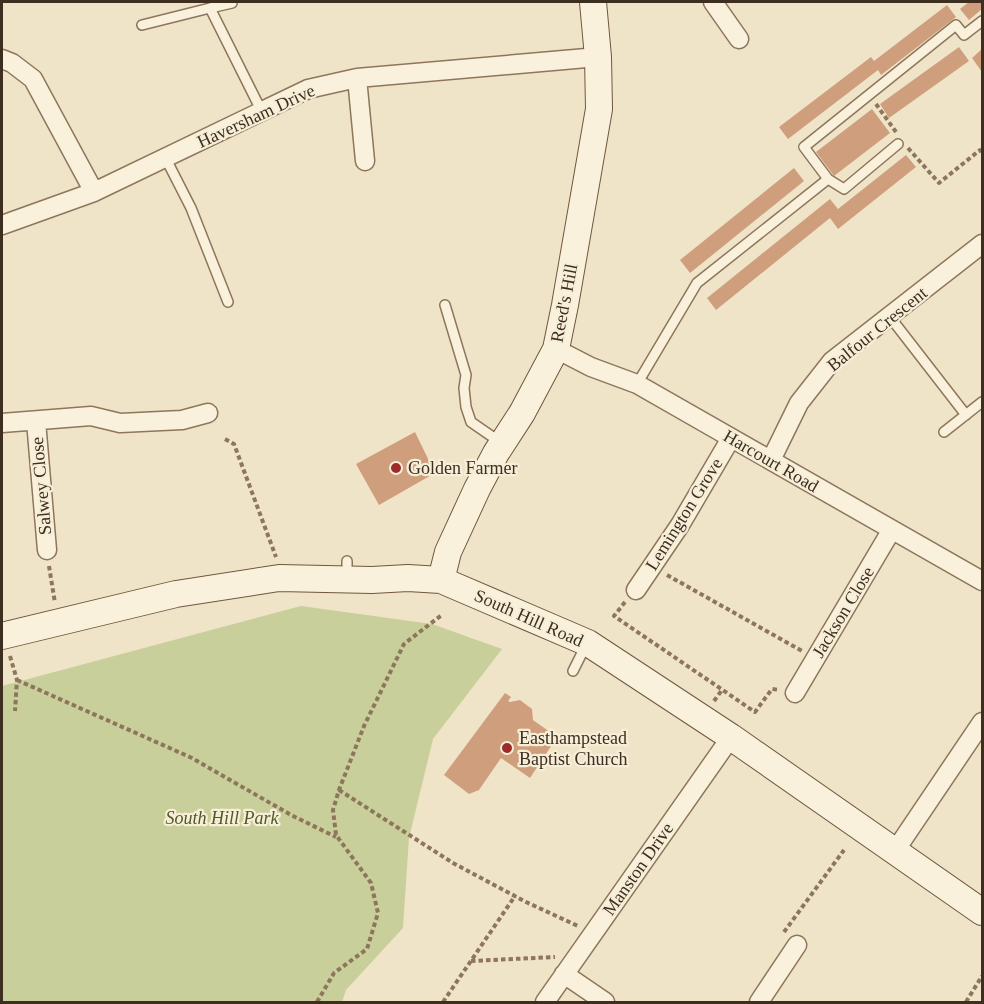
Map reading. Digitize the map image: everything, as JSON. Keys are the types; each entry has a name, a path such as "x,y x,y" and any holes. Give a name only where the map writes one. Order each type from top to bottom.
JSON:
{"street":[{"name":"Reed's Hill","path":"441,580 448,552 477,489 556,349 598,109 598,57 593,2"},
{"path":"712,2 739,39"},
{"name":"Haversham Drive","path":"2,225 94,192 308,89 357,78 598,57"},
{"path":"2,59 12,63 33,79 94,192"},
{"path":"357,78 365,161"},
{"name":"Balfour Crescent","path":"771,460 799,403 832,362 982,244"},
{"name":"Harcourt Road","path":"556,349 591,367 637,384 982,581"},
{"path":"2,423 91,416 120,423 182,420 208,413"},
{"name":"Salwey Close","path":"36,421 47,550"},
{"name":"Lemington Grove","path":"636,590 680,525 731,438"},
{"name":"Jackson Close","path":"795,693 891,531"},
{"name":"South Hill Road","path":"2,636 176,594 279,578 347,570 372,580 408,578 441,580 588,643 731,737 982,912"},
{"path":"895,851 982,722"},
{"name":"Manston Drive","path":"545,1002 562,966 731,737"},
{"path":"759,1002 797,945"},
{"path":"562,966 605,1002"}],"lane":[{"path":"142,25 232,3"},
{"path":"210,8 262,112"},
{"path":"898,144 844,189 828,179 804,147 956,25 964,35 982,22"},
{"path":"166,159 191,208 228,302"},
{"path":"637,384 697,284 828,179"},
{"path":"445,305 466,375 465,398 471,422 502,443"},
{"path":"890,317 966,415"},
{"path":"944,432 982,402"},
{"path":"573,671 588,643"}],"path":[{"path":"869,93 902,140 939,183 980,150 982,154"},
{"path":"225,438 234,444 277,559"},
{"path":"47,550 58,623"},
{"path":"652,566 816,658"},
{"path":"636,590 614,616 755,712 772,689 795,693"},
{"path":"15,711 17,680 192,758 291,815 338,838 333,810 364,726 404,644 443,614"},
{"path":"339,790 453,863 515,896 585,928"},
{"path":"317,1002 334,973 367,949 378,913 371,883 336,835"},
{"path":"797,945 783,931 844,850"},
{"path":"442,1002 515,896"},
{"path":"471,961 562,966"},
{"path":"966,1002 982,976"}],"green space":[{"name":"South Hill Park","path":"301,606 432,624 502,649 433,739 409,838 403,928 346,990 342,1002 2,1002 2,686"}],"building":[{"path":"969,2 982,2 982,9 969,20 960,9"},
{"path":"947,5 956,17 881,75 878,70 788,139 779,127 871,57 874,61"},
{"path":"959,47 969,61 889,118 880,104"},
{"path":"982,49 982,72 972,58"},
{"path":"872,109 890,133 834,176 816,152"},
{"path":"906,155 916,167 838,229 830,218 716,310 707,298 830,199 838,209"},
{"path":"794,168 804,181 690,273 680,260"},
{"name":"Golden Farmer","path":"415,432 435,473 379,505 356,464"},
{"name":"Easthampstead Baptist Church","path":"505,693 511,697 508,701 520,700 532,709 533,720 557,737 530,778 501,758 479,790 469,794 444,775"}],"place":[{"name":"Golden Farmer","path":"396,468"},
{"name":"Easthampstead Baptist Church","path":"507,748"}]}
